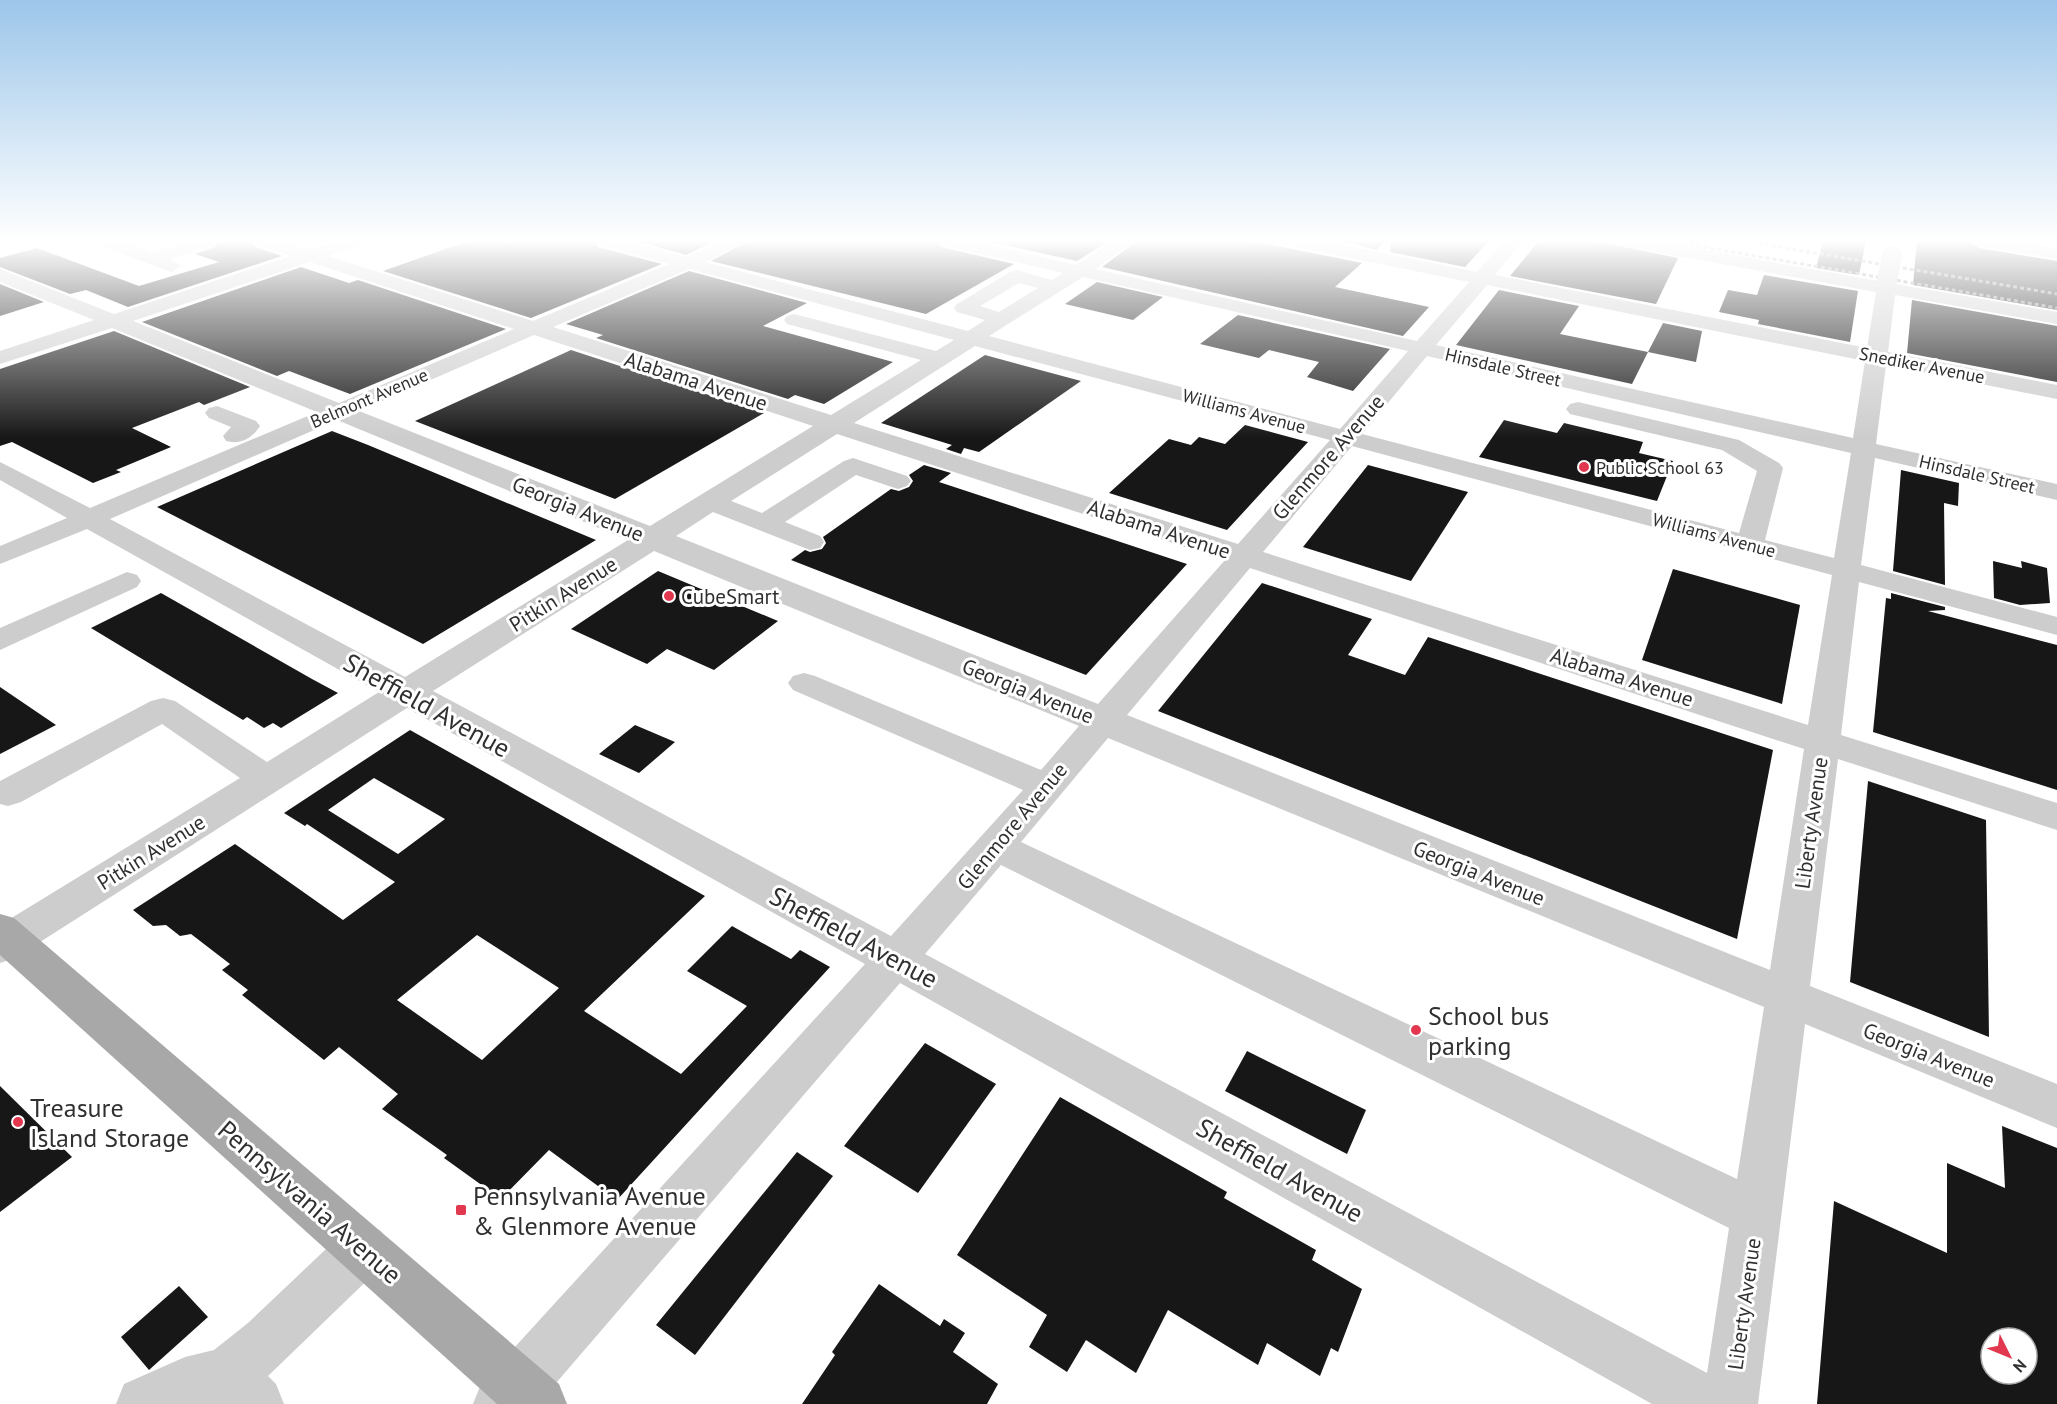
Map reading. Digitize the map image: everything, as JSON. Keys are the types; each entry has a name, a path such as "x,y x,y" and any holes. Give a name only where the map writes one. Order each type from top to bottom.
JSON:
{"main road":[{"name":"Pennsylvania Avenue","path":"4,938 363,1249 519,1398"}],"street":[{"name":"Georgia Avenue","path":"79,307 2057,1106"},
{"path":"0,358 158,307"},
{"name":"Alabama Avenue","path":"465,307 2057,817"},
{"name":"Belmont Avenue","path":"0,556 87,518 246,441 338,411 584,307"},
{"name":"Williams Avenue","path":"850,307 2057,626"},
{"path":"966,307 964,308 1003,319"},
{"name":"Pitkin Avenue","path":"4,938 267,779 1023,307"},
{"name":"Hinsdale Street","path":"1237,307 2057,492"},
{"name":"Glenmore Avenue","path":"519,1398 996,846 1457,307"},
{"name":"Snediker Avenue","path":"1623,307 2057,392"},
{"name":"Liberty Avenue","path":"1730,1404 1883,307"},
{"path":"1998,307 2057,318"},
{"path":"54,317 83,308"},
{"path":"794,320 940,358"},
{"path":"470,355 501,366"},
{"path":"1578,409 1730,445 1770,468 1750,545"},
{"path":"170,463 246,441 248,426 217,413"},
{"path":"798,448 898,481"},
{"path":"765,524 853,466"},
{"path":"763,469 818,489"},
{"name":"Sheffield Avenue","path":"2,474 87,518 1708,1404"},
{"path":"711,502 810,542"},
{"path":"0,640 127,581"},
{"path":"804,683 1046,786"},
{"path":"8,793 163,709 267,779"},
{"path":"996,846 1757,1215"},
{"path":"144,1404 185,1385 241,1389 267,1342 363,1249"}],"building":[{"path":"0,307 30,307 0,316"},
{"path":"187,307 438,307 506,329 350,394 289,371 277,376 142,322"},
{"path":"495,307 559,307 531,318"},
{"path":"607,307 800,307 763,326 893,362 824,404 795,395 788,399 596,338 603,335 566,324"},
{"path":"896,307 939,307 926,314"},
{"path":"1076,307 1151,307 1133,320"},
{"path":"1274,307 1429,307 1403,336"},
{"path":"1486,307 1579,307 1560,334 1648,352 1632,384 1456,345"},
{"path":"1721,307 1856,307 1850,342 1758,324 1759,320 1719,312"},
{"path":"1911,307 1948,307 2057,326 2057,382 1907,353"},
{"path":"2037,307 2057,307 2057,310"},
{"path":"1238,315 1390,349 1353,391 1307,377 1319,362 1269,350 1259,358 1200,344"},
{"path":"1663,323 1702,331 1696,362 1648,352"},
{"path":"114,331 250,387 204,405 199,402 132,428 171,447 116,470 121,472 93,483 12,442 0,446 0,369"},
{"path":"571,350 764,413 615,499 415,421"},
{"path":"985,355 1081,381 979,452 964,448 961,454 946,449 952,445 881,423"},
{"name":"Public School 63","path":"1504,420 1557,433 1564,423 1643,442 1639,453 1673,461 1657,501 1479,457"},
{"path":"1245,425 1308,442 1227,530 1109,493 1169,439 1191,445 1199,437 1225,444"},
{"path":"332,431 596,540 423,644 157,507"},
{"path":"924,465 951,473 939,482 1187,564 1086,675 791,560 805,550 810,552 822,549 826,543 823,537 891,489 899,491 909,487 913,481 909,475"},
{"path":"1368,465 1468,492 1411,581 1303,547"},
{"path":"1901,470 1959,483 1958,506 1944,503 1945,585 1893,571"},
{"path":"1993,561 2022,568 2021,561 2047,568 2050,603 2020,605 1994,598"},
{"path":"1673,569 1800,605 1782,704 1642,660"},
{"name":"CubeSmart","path":"658,571 778,621 714,670 667,649 647,664 571,629"},
{"path":"1262,583 1372,619 1348,655 1405,675 1428,637 1773,750 1737,939 1158,711"},
{"path":"161,593 338,693 281,728 273,723 264,728 247,717 243,720 91,628"},
{"path":"1891,593 1945,607 1945,610 1928,611 2057,645 2057,790 1873,732 1886,598 1891,599"},
{"path":"0,687 56,725 0,754"},
{"path":"635,725 675,742 639,773 599,754"},
{"path":"410,730 705,896 584,1011 681,1074 747,1006 687,971 732,926 791,959 800,950 830,967 617,1200 549,1150 501,1199 444,1158 447,1155 382,1109 398,1094 339,1047 324,1060 242,995 248,990 222,970 230,964 191,934 180,936 166,925 153,926 133,910 235,844 343,920 395,882 307,824 305,826 284,813","holes":["374,778 445,819 398,854 328,810","477,935 559,988 482,1060 397,1000"]},
{"path":"1868,781 1986,820 1989,1037 1850,982"},
{"path":"925,1043 996,1084 918,1193 844,1146"},
{"path":"1247,1051 1366,1110 1347,1154 1225,1091"},
{"name":"Treasure Island Storage","path":"0,1086 72,1157 0,1212"},
{"path":"1060,1097 1227,1192 1224,1198 1316,1250 1312,1260 1362,1289 1338,1352 1331,1348 1320,1376 1267,1343 1258,1365 1168,1310 1136,1373 1086,1340 1067,1372 1029,1347 1047,1315 957,1255"},
{"path":"2002,1126 2057,1148 2057,1404 1817,1404 1834,1201 1947,1253 1947,1163 2005,1188"},
{"path":"797,1152 833,1176 695,1355 656,1325"},
{"path":"879,1284 940,1326 944,1319 965,1333 953,1352 998,1384 987,1404 802,1404 835,1355 832,1352"},
{"path":"179,1286 208,1317 149,1370 121,1337"}],"railway":[{"path":"2048,307 2057,308"}],"place":[{"name":"Public School 63","path":"1584,467"},
{"name":"CubeSmart","path":"669,596"},
{"name":"School bus parking","path":"1416,1030"},
{"name":"Treasure Island Storage","path":"18,1122"},
{"name":"Pennsylvania Avenue & Glenmore Avenue","path":"461,1210"}]}
